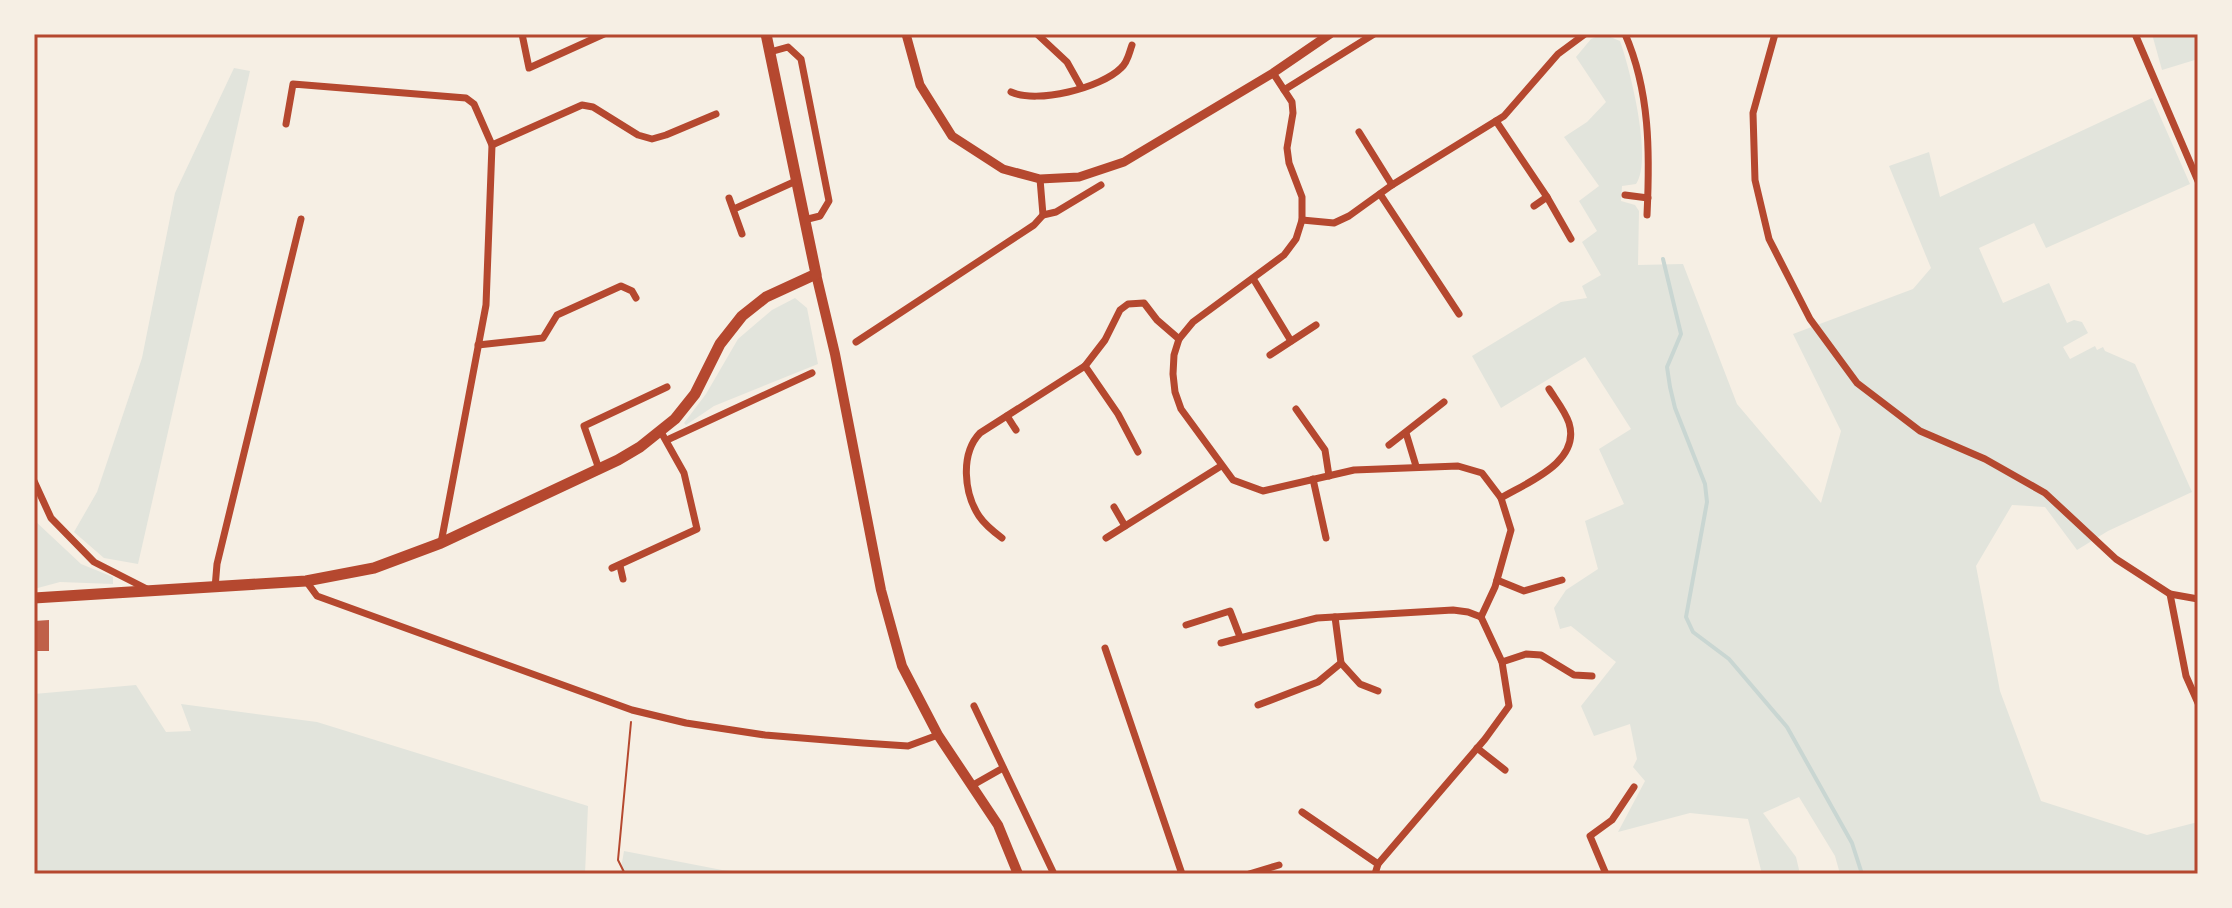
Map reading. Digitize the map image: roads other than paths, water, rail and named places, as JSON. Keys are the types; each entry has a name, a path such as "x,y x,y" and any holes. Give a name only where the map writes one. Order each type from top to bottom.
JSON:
{"main road":[{"path":"766,34 889,624 902,666 938,735 998,825 1018,874"},
{"path":"34,598 306,581 374,568 441,543 664,436 695,394 720,344 742,316 766,297 816,274"}],"street":[{"path":"522,34 529,68 604,34"},
{"path":"906,34 920,85 952,136 1003,169 1040,179 1079,177 1124,162 1273,73 1330,34"},
{"path":"1037,34 1067,62 1081,87"},
{"path":"1284,90 1374,34"},
{"path":"1302,220 1334,223 1349,216 1392,185 1496,121 1528,91 1558,54 1585,34"},
{"path":"1625,34 1638,63 1643,90 1649,155 1647,215"},
{"path":"1775,34 1753,113 1755,180 1769,239 1810,319 1857,383 1920,431 1985,459 2045,493 2116,559 2170,594 2198,599"},
{"path":"2135,34 2198,181"},
{"path":"1011,92 1021,97 1055,96 1109,77 1128,60 1132,45"},
{"path":"770,52 788,47 801,59 804,73 829,201 820,216 804,220"},
{"path":"1128,60 1138,63"},
{"path":"1273,73 1292,102 1287,148 1289,163 1302,197 1302,220 1296,239 1284,255 1193,322 1179,339 1174,355 1175,392 1189,424 1233,480 1263,491 1354,470 1458,466 1482,473 1501,498 1511,530 1497,580 1481,617"},
{"path":"286,124 293,84 439,95 466,98 474,104 492,145 486,305 441,543"},
{"path":"492,145 582,105 593,107 638,135 652,139 716,114"},
{"path":"1496,121 1571,239"},
{"path":"1359,132 1392,185"},
{"path":"1040,179 1043,215"},
{"path":"734,209 796,181"},
{"path":"859,329 860,340 1000,250 1043,215 1056,212 1101,185"},
{"path":"1380,194 1459,314"},
{"path":"1625,195 1648,198"},
{"path":"1534,206 1547,197"},
{"path":"729,198 742,234"},
{"path":"215,588 217,564 301,219"},
{"path":"1254,280 1291,341"},
{"path":"478,345 543,338 557,315 621,286 632,291 636,298"},
{"path":"1002,538 981,519 970,493 967,453 980,433 1085,366 1105,340 1120,310 1128,304 1144,303 1157,320 1179,339"},
{"path":"1270,355 1316,325"},
{"path":"1085,366 1118,414 1138,452"},
{"path":"623,579 616,567 697,529 684,473 664,436 812,373"},
{"path":"599,469 584,426 667,387"},
{"path":"1501,498 1549,468 1565,454 1571,433 1568,419 1549,389"},
{"path":"1389,445 1444,402"},
{"path":"1296,409 1325,450 1329,476"},
{"path":"1007,416 1016,430"},
{"path":"1406,433 1416,466"},
{"path":"1106,538 1221,466"},
{"path":"1313,479 1326,538"},
{"path":"34,481 51,518 94,562 147,589"},
{"path":"1114,507 1125,526"},
{"path":"1497,580 1524,591 1562,580"},
{"path":"306,581 317,596 632,710 686,723 752,733 863,743 908,746 938,735"},
{"path":"2170,594 2186,676 2198,703"},
{"path":"1221,643 1267,629 1335,617 1453,610 1481,617 1502,662 1509,706 1378,864 1375,874"},
{"path":"1186,625 1230,611 1240,637"},
{"path":"1335,617 1341,663 1360,684 1378,691"},
{"path":"1105,648 1182,874"},
{"path":"1502,662 1526,654 1541,655 1574,675 1592,676"},
{"path":"1258,705 1318,682 1341,663"},
{"path":"974,706 1054,874"},
{"path":"1477,748 1505,770"},
{"path":"973,785 1003,768"},
{"path":"1606,874 1590,836 1612,820 1634,787"},
{"path":"1302,812 1378,864"},
{"path":"1249,874 1279,865"}],"waterway":[{"path":"1663,259 1681,334 1667,367 1670,387 1675,408 1705,484 1707,502 1686,617 1693,632 1729,659 1787,727 1852,843 1862,874"}]}
